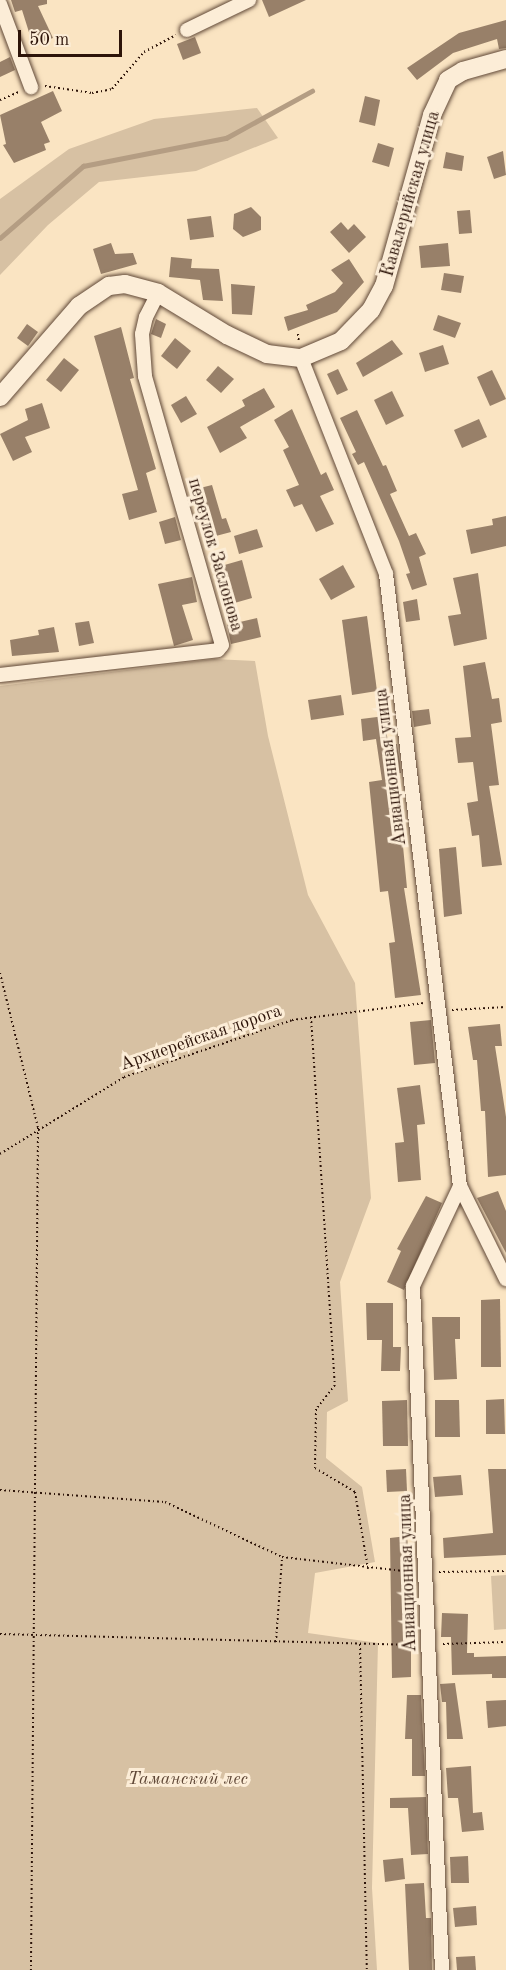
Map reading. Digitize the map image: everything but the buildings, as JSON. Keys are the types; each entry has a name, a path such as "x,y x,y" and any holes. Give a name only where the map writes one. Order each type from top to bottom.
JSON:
{"street":[{"path":"187,30 249,0"},
{"path":"0,4 31,87"},
{"name":"Кавалерийская улица","path":"0,397 93,293 109,286 124,284 158,293 248,346 276,356 301,358 341,342 371,309 395,256 432,115 448,80 463,71 506,59"},
{"name":"переулок Заслонова","path":"0,675 218,650 222,645 145,376 142,334 146,317 158,293"},
{"name":"Авиационная улица","path":"301,358 386,574 460,1186 506,1279"},
{"name":"Авиационная улица","path":"442,1970 427,1572 413,1286 460,1186"}],"path":[{"path":"0,100 31,87 92,93 112,89 144,52 187,30"},
{"path":"0,974 38,1128 31,1970"},
{"name":"Архиерейская дорога","path":"0,1154 38,1128 124,1077 311,1017 395,1005 506,1007"},
{"path":"311,1017 335,1385 316,1409 315,1468 355,1492 368,1569"},
{"path":"0,1490 165,1502 282,1557 368,1569 427,1572 506,1570"},
{"path":"276,1642 282,1557"},
{"path":"0,1635 429,1645 506,1642"},
{"path":"360,1644 367,1970"}],"green space":[{"path":"257,108 278,138 196,171 99,182 48,225 0,275 0,199 69,149 154,119"},
{"name":"Таманский лес","path":"214,659 255,661 268,736 308,895 355,983 371,1198 340,1282 348,1401 327,1412 326,1458 362,1487 375,1562 315,1573 308,1633 378,1643 372,1888 377,1970 0,1970 0,686"},
{"path":"506,1575 506,1629 494,1630 491,1576"}],"waterway":[{"path":"0,238 83,166 226,138 312,91"}]}
